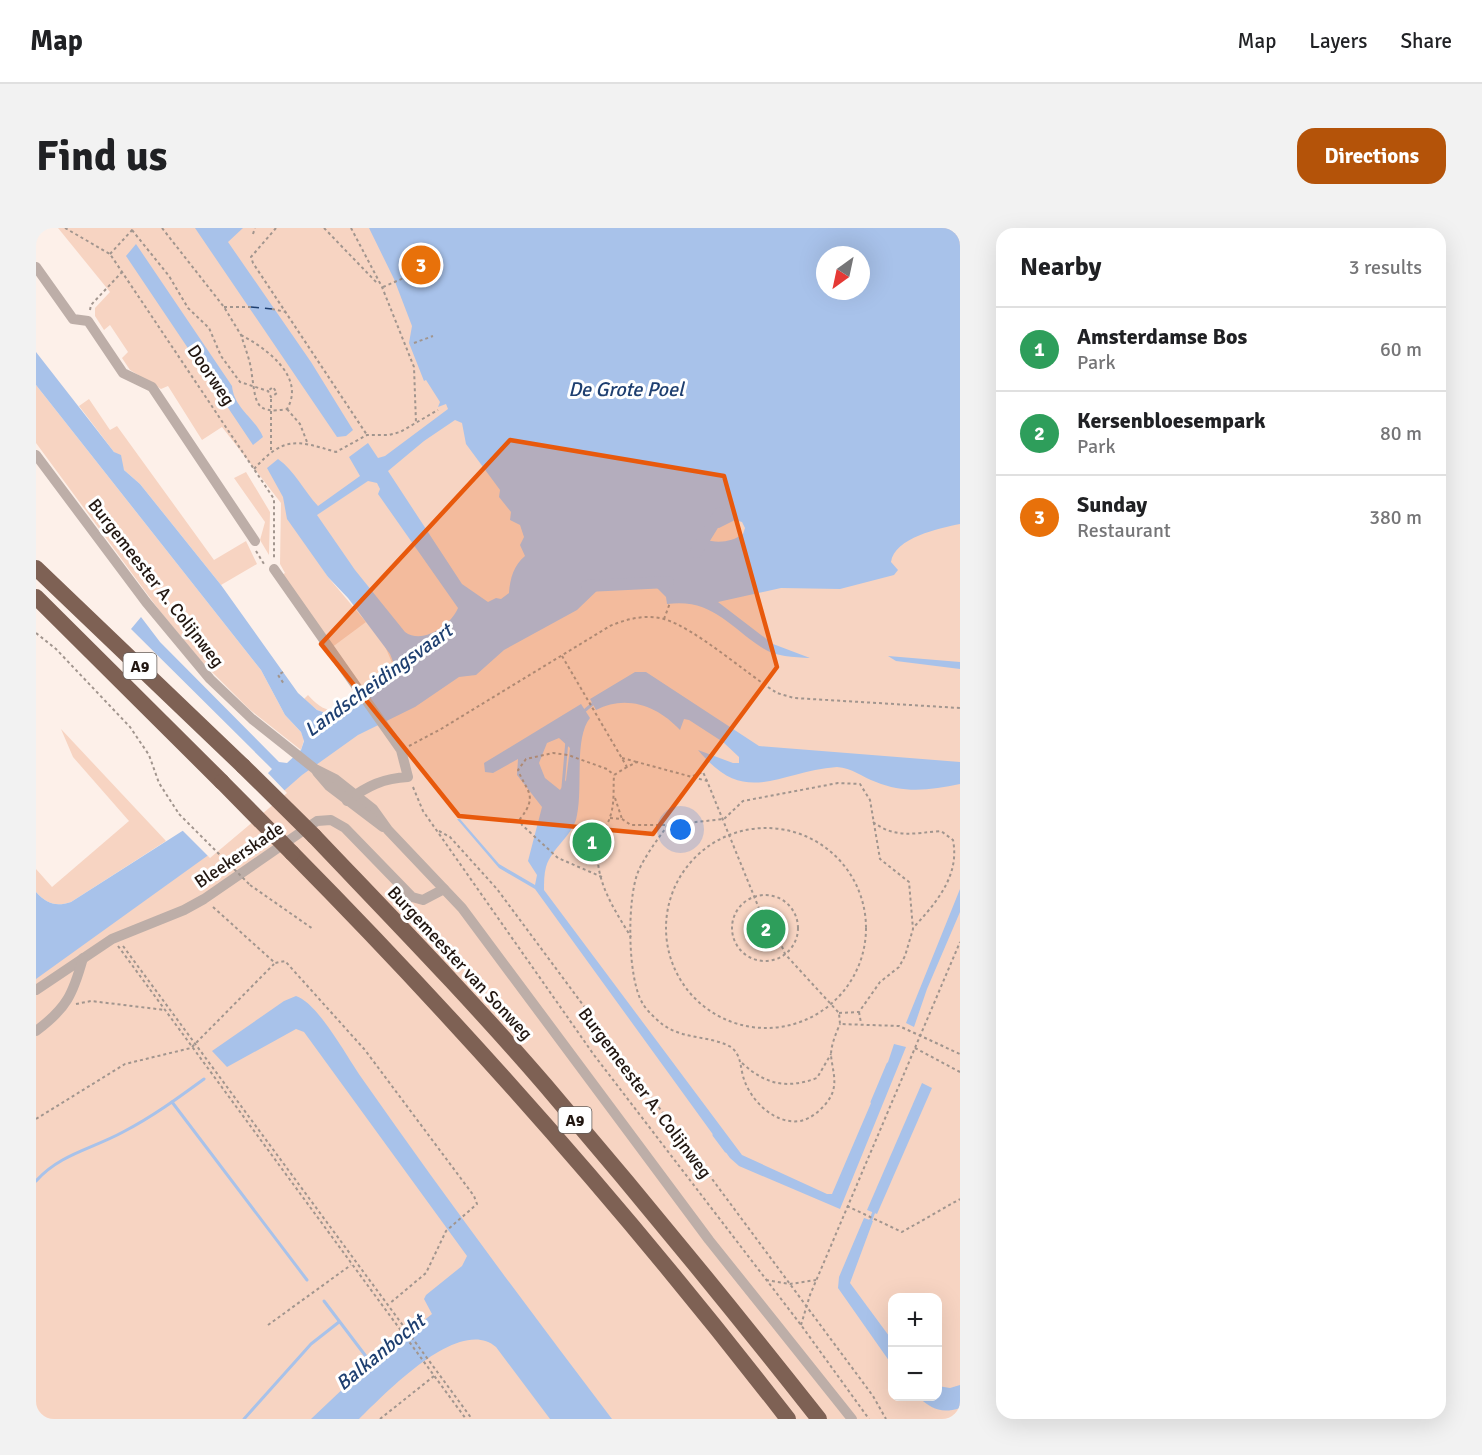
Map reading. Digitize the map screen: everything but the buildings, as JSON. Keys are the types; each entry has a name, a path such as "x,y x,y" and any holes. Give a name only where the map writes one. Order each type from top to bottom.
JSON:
{"highway":[{"name":"Burgemeester van Sonweg","path":"36,568 314,836 433,961 545,1084 721,1294 819,1419"},
{"name":"A9","path":"36,597 398,960 563,1147 735,1350 788,1419"}],"street":[{"path":"36,267 73,319 88,321 123,373 152,387 255,541"},
{"name":"Burgemeester A. Colijnweg","path":"36,454 186,652 234,702 315,769 329,786 352,798 388,830 477,928 709,1240 852,1419"},
{"path":"274,569 400,750 408,777 388,778 352,798"},
{"name":"Bleekerskade","path":"36,990 82,958 116,939 204,899 317,821 331,820 345,828 412,897 423,900 444,889"},
{"path":"36,1030 65,1006 74,990 82,958"}],"path":[{"name":"Doorweg","path":"65,228 110,254 254,469 275,505 274,569"},
{"path":"162,228 224,307 241,335 252,376 252,392 258,404 272,412 287,409 292,400 292,384 284,371 269,352 241,335"},
{"path":"253,234 255,228"},
{"path":"276,228 251,257 368,435"},
{"path":"324,228 382,287"},
{"path":"351,228 382,287 405,340 415,375 416,423"},
{"path":"110,254 133,229 169,276 188,308 209,328 221,356 235,376 240,382 268,391 271,397 272,412 271,450"},
{"path":"88,321 91,305 122,272"},
{"path":"382,287 413,274"},
{"path":"224,307 250,307"},
{"path":"272,309 286,312"},
{"path":"414,344 433,336"},
{"path":"268,391 270,387 276,388 276,395 271,397"},
{"path":"287,409 300,424 307,443"},
{"path":"254,469 271,450 290,443 307,443 336,452 368,435 389,435 438,410"},
{"path":"255,541 254,546 265,565 274,569"},
{"path":"664,620 670,603"},
{"path":"400,750 441,729 620,621 646,618 664,620 689,632 777,693 794,698 960,708"},
{"path":"36,633 56,649 130,727 148,755 159,783 178,814 250,885 314,929"},
{"path":"562,656 627,767"},
{"path":"283,672 278,675 284,684"},
{"path":"602,877 558,858 522,825 520,819 529,806 529,796 528,785 518,770 526,759 553,753 568,755 607,769 614,775 614,795 610,818 599,843 602,877 609,901 631,937"},
{"path":"621,757 707,781"},
{"path":"614,775 637,762"},
{"path":"668,825 638,872 631,895 631,937 635,984 643,1003 660,1023 673,1031 731,1047 742,1063 752,1072 778,1084 798,1085 818,1078 831,1054 840,1024 839,1013 785,954 775,929 765,923 704,772 692,777"},
{"name":"Burgemeester A. Colijnweg","path":"408,777 423,811 594,1055 801,1325 869,1419"},
{"path":"610,818 622,819 631,825 668,825 724,819 743,801 838,783 860,784 870,800 880,859 909,882 913,929"},
{"path":"614,795 622,819"},
{"path":"861,1023 859,1012 880,982 899,967 913,929 933,906 950,880 955,861 953,840 941,831 903,834 886,832 873,822"},
{"path":"753,828 790,831 829,850 844,864 855,880 864,903 867,928 865,950 859,968 849,985 831,1004 804,1018 777,1027 740,1024 723,1019 706,1007 688,991 677,973 665,933 672,895 690,862 704,849 730,833 753,828"},
{"path":"436,830 450,837 497,889 873,1396 886,1419"},
{"path":"754,897 775,897 792,910 797,922 797,934 792,947 775,960 757,960 738,948 733,938 733,919 739,907 754,897"},
{"path":"204,899 275,963"},
{"path":"116,939 165,1010 388,1304 431,1367 472,1419"},
{"path":"116,939 352,1265 404,1329"},
{"path":"801,1325 816,1280 960,942"},
{"path":"36,1119 125,1064 193,1047 275,963 285,961 365,1050 422,1124 474,1196 477,1204 466,1216 446,1231 426,1274 384,1307"},
{"path":"65,1006 91,1001 165,1010"},
{"path":"839,1013 859,1012"},
{"path":"840,1024 899,1026 960,1054"},
{"path":"915,1048 960,1072"},
{"path":"742,1063 746,1085 765,1110 778,1119 791,1122 813,1116 832,1095 835,1083 831,1054"},
{"path":"848,1206 902,1232 960,1198"},
{"path":"268,1325 352,1265"},
{"path":"766,1280 790,1284 816,1280"},
{"path":"431,1367 434,1376 466,1419"},
{"path":"380,1419 434,1376"}],"highlighted area":[{"path":"510,440 724,476 777,667 653,834 459,816 321,644"}],"shaded area":[{"path":"58,228 230,228 235,233 242,228 960,228 960,1419 36,1419 36,965 357,729 396,672 384,644 287,511 328,577 366,622 331,648 282,575 285,573 280,564 281,503 222,427 202,440 168,386 161,389 130,370 122,358 128,352 110,325 104,330 95,316 95,308 110,292"},
{"path":"36,385 261,670 285,715 301,732 304,740 301,750 249,709 201,661 159,610 36,443"},
{"path":"89,399 110,430 117,426 214,560 246,541 257,564 221,585 140,484 124,470 114,452 79,406"},
{"path":"246,472 270,512 269,555 260,540 265,522 234,478"},
{"path":"350,694 352,699 346,704 349,708 335,716 317,710 304,699 308,695 320,706 333,710 343,706 341,702"},
{"path":"61,729 166,841 71,902 56,904 48,902 36,892 36,869 52,887 129,821 73,757"}],"water":[{"path":"195,228 243,228 228,242 311,362 353,430 346,436 337,437"},
{"name":"De Grote Poel","path":"369,228 960,228 960,524 919,536 900,546 891,562 898,570 894,575 840,589 781,588 718,602 773,644 810,658 772,653 707,609 682,603 667,604 666,597 650,581 618,580 603,585 577,610 504,650 476,675 459,677 415,707 358,735 302,775 221,846 36,979 36,892 52,903 71,902 259,782 272,769 131,629 141,617 160,642 279,762 287,763 301,750 304,741 301,732 285,715 261,670 36,385 36,352 114,452 121,455 124,470 140,484 221,585 298,693 317,710 335,716 341,715 393,676 394,664 390,654 348,598 328,577 287,519 283,497 267,468 278,459 289,469 318,506 360,476 349,457 368,443 378,458 385,456 448,409 446,404 438,407 440,402 426,380 424,381 409,343 412,326 394,279","holes":["455,420 462,423 466,444 500,490 499,497 511,512 510,520 520,525 524,537 520,545 525,556 513,572 509,593 501,599 496,598 488,602 462,584 388,471 424,441","368,481 377,483 380,489 378,494 458,608 449,621 428,635 412,635 405,632 355,570 317,515","735,520 742,522 745,528 739,537 719,542 704,539 704,532 709,526 719,528"]},
{"path":"136,244 232,386 237,401 259,430 263,437 253,445 126,256"},
{"path":"888,656 960,662 960,669 896,661"},
{"path":"635,672 646,672 759,746 960,762 960,784 928,789 897,788 837,767 762,782 747,782 731,778 715,768 698,750 733,763 739,763 739,757 723,742 689,720 684,719 680,730 662,714 641,705 619,703 596,710 590,699"},
{"path":"581,704 590,718 585,727 580,750 577,815 572,829 549,860 545,873 544,890 742,1155 827,1194 832,1194 894,1044 906,1047 840,1209 739,1166 730,1158 535,889 499,868 457,819 460,819 499,864 535,885 537,875 528,861 542,807 517,775 518,759 493,773 485,772 484,763","holes":["559,738 570,748 566,780 560,790 545,778 539,763 547,743"]},
{"path":"960,889 960,912 927,989 914,1027 906,1023"},
{"path":"296,996 305,1001 323,1019 361,1077 454,1207 612,1419 550,1419 496,1347 481,1340 463,1341 443,1349 404,1377 359,1419 311,1419 368,1365 432,1314 424,1299 426,1295 462,1266 467,1256 304,1032 296,1029 227,1067 212,1051 284,1001"},
{"path":"922,1083 932,1088 877,1214 867,1210"},
{"path":"864,1218 873,1221 850,1283 888,1335 888,1359 838,1288 839,1277"},
{"path":"960,1385 960,1408 942,1410 923,1401 942,1401 942,1387 950,1388"}],"pier":[{"path":"266,771 287,793 210,858 181,829 226,802"}],"waterway":[{"path":"696,552 720,513"},
{"name":"Landscheidingsvaart","path":"587,586 668,582"},
{"path":"583,712 596,701"},
{"path":"563,787 567,740"},
{"path":"872,1102 888,1064"},
{"path":"36,1181 55,1164 134,1126 204,1079"},
{"path":"172,1102 307,1280"},
{"path":"714,1135 726,1151"},
{"path":"870,1222 875,1209"},
{"name":"Balkanbocht","path":"324,1301 371,1363"},
{"path":"244,1419 311,1344 339,1322"}],"ferry route":[{"path":"251,307 272,309"}],"place":[{"name":"Sunday","path":"421,265"},
{"name":"Amsterdamse Bos","path":"592,842"},
{"name":"Kersenbloesempark","path":"766,929"}]}
